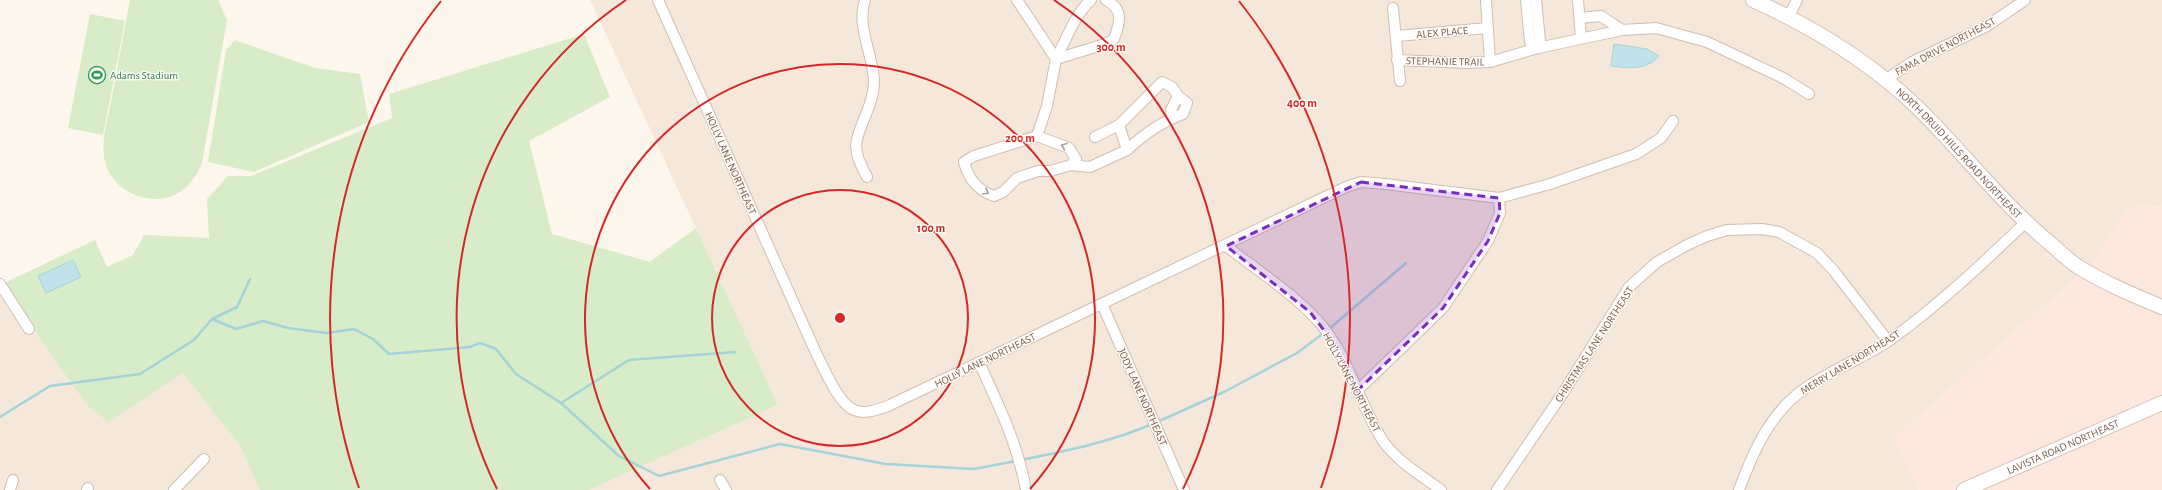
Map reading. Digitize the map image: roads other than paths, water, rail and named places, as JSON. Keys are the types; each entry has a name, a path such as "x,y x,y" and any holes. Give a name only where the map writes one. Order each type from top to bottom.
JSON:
{"main road":[{"name":"NORTH DRUID HILLS ROAD NORTHEAST","path":"1753,0 1789,16 1822,34 1885,80 1916,107 2025,224 2076,266 2122,290 2162,306"},
{"name":"LAVISTA ROAD NORTHEAST","path":"1964,490 2162,403"}],"street":[{"name":"HOLLY LANE NORTHEAST","path":"658,0 816,355 846,405 856,411 874,411 1226,246 1310,312 1324,328 1336,346 1357,391 1384,442 1407,465 1441,490"},
{"path":"865,0 862,19 872,60 873,95 856,145 858,157 867,177"},
{"path":"1017,0 1056,59"},
{"path":"1038,136 1047,106 1056,59 1086,4 1091,0"},
{"path":"1056,59 1106,44 1114,39 1120,21 1118,10 1113,3 1106,0"},
{"path":"1486,0 1490,62"},
{"path":"1526,0 1530,42 1538,48 1540,41 1536,0"},
{"path":"1578,0 1581,38"},
{"path":"1789,16 1797,0"},
{"name":"FAMA DRIVE NORTHEAST","path":"1885,80 1912,62 1987,26 2025,0"},
{"path":"1393,8 1397,36 1397,60 1400,81"},
{"path":"1527,13 1537,12"},
{"path":"1580,18 1601,16 1622,30"},
{"name":"ALEX PLACE","path":"1397,36 1487,28"},
{"name":"STEPHANIE TRAIL","path":"1397,60 1468,63 1490,62 1538,48 1581,38 1622,30 1656,28 1707,42 1783,78 1808,94"},
{"path":"1071,165 1076,159 1069,148 1038,136 974,156 964,162 969,178 985,193 994,196 1004,192 1017,178 1038,170 1050,171 1071,165 1090,167 1127,150 1138,139 1172,118 1183,114 1187,103 1178,96 1172,87 1162,82 1120,126 1095,137"},
{"path":"1226,246 1346,187 1361,182 1500,198 1550,184 1636,154 1661,138 1673,121"},
{"path":"1120,126 1127,150"},
{"path":"1357,391 1443,308 1488,241 1500,213 1500,198"},
{"name":"MERRY LANE NORTHEAST","path":"1738,490 1754,451 1769,425 1799,392 1888,341 1958,285 2025,224"},
{"name":"CHRISTMAS LANE NORTHEAST","path":"1497,490 1562,393 1629,288 1657,262 1686,245 1707,236 1727,230 1762,229 1779,232 1817,253 1834,271 1888,341"},
{"path":"0,284 29,329"},
{"name":"JODY LANE NORTHEAST","path":"1102,304 1184,490"},
{"path":"979,362 1004,415 1022,466 1026,490"},
{"path":"174,490 204,459"},
{"path":"720,480 726,490"}],"water":[{"path":"1614,44 1647,49 1659,56 1654,61 1643,66 1630,68 1611,66"},
{"path":"73,260 81,277 46,293 38,276"}],"waterway":[{"path":"1329,329 1406,263"},
{"path":"212,319 237,307 250,279"},
{"path":"0,417 50,386 140,374 194,340 212,319 236,329 263,321 288,328 327,333 354,329 373,339 389,354 470,347 480,343 496,349 516,374 561,403 619,456 659,476 780,444 886,464 974,469 1016,461"},
{"path":"1157,422 1224,392 1297,353 1325,332"},
{"path":"561,403 629,360 735,352"},
{"path":"1021,460 1104,441 1152,424"}],"place":[{"name":"Adams Stadium","path":"97,75"}]}
